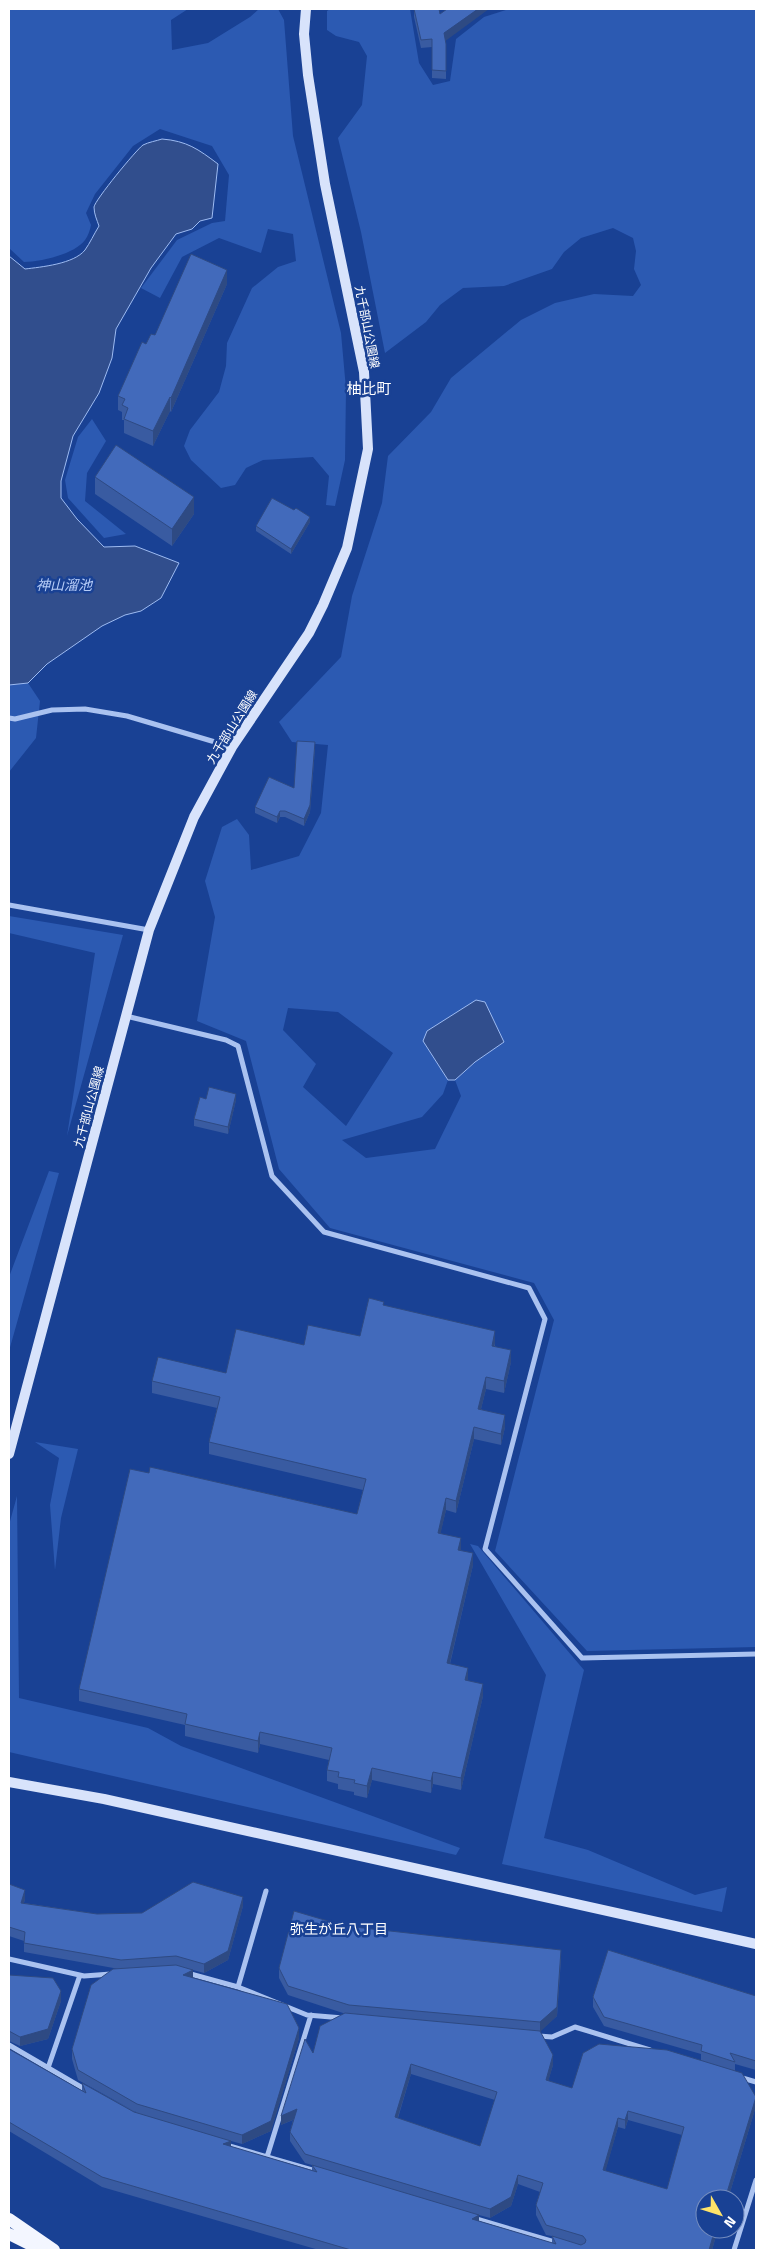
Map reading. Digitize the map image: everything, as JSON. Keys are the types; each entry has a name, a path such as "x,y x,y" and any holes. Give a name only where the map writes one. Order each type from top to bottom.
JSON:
{"main road":[{"name":"九千部山公園線","path":"9,1454 149,930 194,817 232,747 309,633 323,605 347,548 368,449 364,372 325,184 307,67 304,34 306,9"},
{"path":"9,1782 104,1799 756,1944"},
{"path":"9,2219 54,2250"},
{"path":"9,2234 41,2250"}],"street":[{"path":"9,718 16,719 52,710 85,709 127,716 232,747"},
{"path":"9,905 149,930"},
{"path":"126,1016 226,1040 238,1046 272,1176 324,1232 529,1288 546,1319 485,1549 582,1658 756,1654"},
{"path":"238,1986 266,1891"},
{"path":"9,1959 80,1975 121,1974"},
{"path":"176,1970 238,1986 311,2015 350,2019"},
{"path":"48,2068 80,1975"},
{"path":"267,2157 311,2015"},
{"path":"532,2035 552,2037 575,2027 661,2053"},
{"path":"9,2045 95,2095"},
{"path":"737,2076 756,2082"},
{"path":"220,2143 324,2174"},
{"path":"734,2250 756,2180"},
{"path":"468,2216 563,2245"}],"shaded area":[{"path":"9,9 188,9 171,20 172,50 208,43 250,17 259,9 278,9 284,20 293,136 341,333 346,389 345,460 335,506 326,505 329,476 313,457 263,460 246,468 235,485 221,488 191,460 184,446 190,430 219,392 226,366 227,343 252,288 278,267 296,261 293,234 268,229 261,253 219,238 182,257 160,298 141,288 177,240 212,223 225,221 229,175 212,146 160,129 133,146 95,194 86,213 91,225 90,229 80,245 57,256 39,261 24,262 9,248"},
{"path":"330,9 410,9 419,63 433,85 450,81 456,39 484,17 509,9 756,9 756,1647 587,1651 495,1551 554,1320 534,1283 330,1228 279,1169 246,1041 197,1021 215,917 205,881 222,827 237,819 249,835 251,870 299,856 321,813 328,745 292,742 279,722 341,657 352,596 382,503 388,456 431,412 451,378 521,320 555,303 594,294 633,296 641,285 634,269 636,251 633,238 613,228 581,238 564,252 552,269 504,286 463,288 440,305 426,322 385,353 361,232 338,138 362,105 367,56 359,42 336,36 327,30 327,11","holes":["288,1008 338,1012 393,1053 346,1126 303,1087 316,1064 283,1030","423,1041 504,1042 475,1062 455,1080 461,1096 435,1149 366,1158 342,1140 422,1117 443,1094 448,1080"]},
{"path":"92,419 106,441 87,473 85,501 126,534 104,538 68,498 65,480 78,437"},
{"path":"28,683 40,701 36,738 9,772 9,685"},
{"path":"9,916 123,935 67,1136 95,953 9,933"},
{"path":"49,1171 59,1173 9,1351 9,1277"},
{"path":"35,1442 78,1449 61,1518 55,1570 50,1505 59,1458"},
{"path":"17,1496 19,1698 148,1728 181,1746 460,1848 456,1855 9,1752 9,1525"},
{"path":"470,1544 478,1546 584,1670 544,1838 588,1850 695,1895 727,1887 722,1912 502,1864 546,1675"}],"water":[{"name":"神山溜池","path":"162,139 192,147 218,164 212,218 200,221 192,229 176,234 151,268 116,329 112,358 99,393 73,436 61,481 61,498 77,519 104,547 135,546 179,563 161,598 141,611 125,615 102,626 47,664 28,683 9,685 9,256 25,269 65,262 80,255 99,226 94,207 101,195 143,145"},
{"path":"476,1000 485,1002 504,1042 475,1062 455,1080 448,1080 423,1041 427,1031"}],"building":[{"path":"414,9 439,9 440,14 447,9 478,9 444,33 446,71 432,70 432,39 421,40"},
{"path":"191,254 227,270 171,398 153,431 124,419 128,408 122,405 125,399 118,396 142,342 146,344 151,334 155,335"},
{"path":"116,445 194,497 172,529 95,477"},
{"path":"272,498 294,510 296,508 310,517 291,549 256,526"},
{"path":"297,741 315,742 310,805 304,819 285,811 280,811 277,817 255,807 269,777 294,788"},
{"path":"209,1087 236,1094 228,1127 194,1119 200,1097 206,1099"},
{"path":"369,1298 384,1302 383,1305 495,1331 492,1346 511,1350 504,1381 486,1377 478,1409 505,1415 501,1434 474,1427 456,1501 446,1498 438,1533 461,1538 458,1550 473,1553 447,1663 468,1668 465,1680 483,1684 461,1778 433,1772 431,1781 372,1768 367,1786 354,1783 355,1780 338,1777 339,1772 327,1770 332,1748 260,1732 258,1741 185,1724 187,1714 79,1689 130,1469 149,1473 150,1467 357,1514 366,1479 209,1442 220,1397 152,1381 158,1357 226,1373 236,1329 304,1345 308,1325 360,1336"},
{"path":"193,1882 243,1897 228,1951 204,1964 176,1956 121,1960 24,1943 25,1932 9,1927 9,1884 25,1890 21,1903 97,1914 142,1913"},
{"path":"294,1911 345,1926 561,1950 557,2007 540,2022 349,2005 288,1986 279,1968"},
{"path":"608,1950 756,1996 756,2061 730,2053 735,2062 701,2051 702,2045 604,2017 593,1997"},
{"path":"176,1965 193,1970 183,1975 287,2004 299,2028 271,2121 242,2135 137,2104 78,2070 72,2049 91,1985 113,1969"},
{"path":"9,1975 53,1978 61,1991 48,2029 20,2037 9,2031"},
{"path":"345,2013 540,2031 553,2055 546,2080 572,2088 583,2053 599,2044 667,2050 742,2073 756,2097 728,2189 695,2189 695,2239 712,2239 709,2250 351,2250 102,2177 9,2122 9,2049 86,2093 82,2083 134,2112 231,2141 223,2144 317,2172 312,2165 479,2215 472,2219 556,2244 552,2236 581,2245 585,2243 586,2240 583,2236 546,2225 536,2205 543,2183 518,2175 511,2197 490,2209 305,2154 290,2132 297,2109 281,2116 305,2039 313,2053 320,2026","holes":["411,2064 497,2092 480,2146 395,2117","628,2111 684,2127 667,2189 603,2170 618,2118 625,2120"]}],"district":[{"name":"柚比町","path":"369,389"},
{"name":"弥生が丘八丁目","path":"339,1929"}]}
